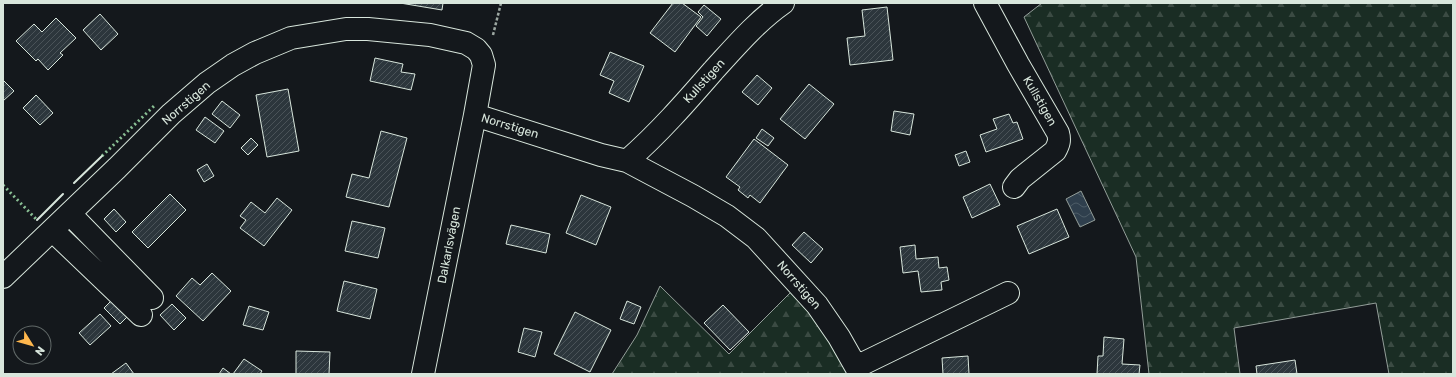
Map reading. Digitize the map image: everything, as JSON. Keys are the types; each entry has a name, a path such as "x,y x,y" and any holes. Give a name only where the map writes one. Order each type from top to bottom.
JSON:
{"street":[{"name":"Kullstigen","path":"627,161 669,121 742,40 768,14 783,3"},
{"name":"Kullstigen","path":"985,3 1060,138 1055,151 1020,179 1014,187"},
{"name":"Norrstigen","path":"3,277 70,214 171,114 207,83 233,65 255,53 291,38 346,29 368,29 430,35 466,43 476,49 481,55 484,65 475,115 601,155 627,161 687,192 727,216 756,238 817,305 839,337 858,371 1008,293"},
{"name":"Dalkarlsvägen","path":"423,374 475,115"},
{"path":"52,230 146,307 70,214"}],"green space":[{"path":"1042,3 1453,3 1453,374 1389,374 1376,303 1234,328 1240,374 1149,374 1136,257 1024,17"},
{"path":"660,286 729,354 792,291 822,324 851,374 612,374 637,335"}],"water":[{"path":"1081,191 1095,220 1080,227 1066,199"}],"building":[{"path":"400,3 443,3 442,10"},
{"path":"673,3 682,3 701,17 675,52 650,33"},
{"path":"704,5 721,19 707,36 696,26 703,17 698,12"},
{"path":"887,7 893,60 850,65 847,38 865,36 862,10"},
{"path":"100,14 118,34 101,50 83,30"},
{"path":"56,18 76,38 60,53 63,55 48,70 38,59 36,61 16,41 34,24 42,32"},
{"path":"610,52 644,66 629,102 609,93 614,81 600,75"},
{"path":"375,58 403,64 401,72 415,74 411,90 370,81"},
{"path":"757,75 772,88 758,105 742,92"},
{"path":"3,80 14,91 3,101"},
{"path":"809,84 834,104 805,139 780,119"},
{"path":"288,89 299,151 267,157 256,95"},
{"path":"36,95 53,113 40,125 23,108"},
{"path":"222,101 240,115 230,128 212,114"},
{"path":"894,111 914,114 910,135 891,131"},
{"path":"1009,114 1013,123 1017,122 1023,139 986,152 980,135 997,129 993,119"},
{"path":"205,117 224,131 215,143 196,130"},
{"path":"762,129 774,138 768,146 756,138"},
{"path":"381,131 407,138 389,207 346,197 352,174 369,178"},
{"path":"251,138 258,145 248,155 241,148"},
{"path":"754,139 788,165 760,203 750,195 748,198 738,190 740,187 726,177"},
{"path":"966,151 970,162 959,166 955,155"},
{"path":"207,164 214,176 204,182 197,170"},
{"path":"990,184 1000,205 972,218 963,197"},
{"path":"170,194 186,210 148,248 132,232"},
{"path":"581,195 611,207 596,245 566,233"},
{"path":"277,198 292,210 264,246 240,228 246,220 240,216 251,202 265,213"},
{"path":"114,209 126,222 116,232 104,219"},
{"path":"1057,209 1069,237 1029,254 1017,226"},
{"path":"352,221 385,228 378,258 345,251"},
{"path":"511,225 550,234 546,253 506,244"},
{"path":"804,232 823,249 811,263 792,245"},
{"path":"915,245 916,259 938,257 939,268 947,267 949,280 941,282 942,290 921,292 918,271 903,273 900,247"},
{"path":"212,273 231,291 203,321 176,296 192,278 200,285"},
{"path":"344,281 377,289 370,319 337,311"},
{"path":"114,298 130,314 120,324 104,308"},
{"path":"627,301 641,307 634,324 620,319"},
{"path":"172,304 186,318 174,330 160,315"},
{"path":"723,305 749,332 730,350 704,323"},
{"path":"249,306 269,312 263,330 243,325"},
{"path":"575,312 611,330 590,372 554,354"},
{"path":"100,314 111,326 90,345 79,333"},
{"path":"524,328 542,332 535,357 518,352"},
{"path":"1104,337 1124,339 1122,364 1140,365 1139,374 1097,374 1098,356 1103,356"},
{"path":"296,351 330,352 329,374 296,374"},
{"path":"968,356 969,374 943,374 942,358"},
{"path":"244,359 262,371 260,374 233,374"},
{"path":"1295,360 1297,374 1257,374 1256,366"},
{"path":"126,363 134,374 111,374"},
{"path":"223,368 231,374 219,374"}],"hedge":[{"path":"102,156 154,106"},
{"path":"3,185 37,220"}],"wall":[{"path":"74,183 102,156"},
{"path":"37,220 63,194"}]}
